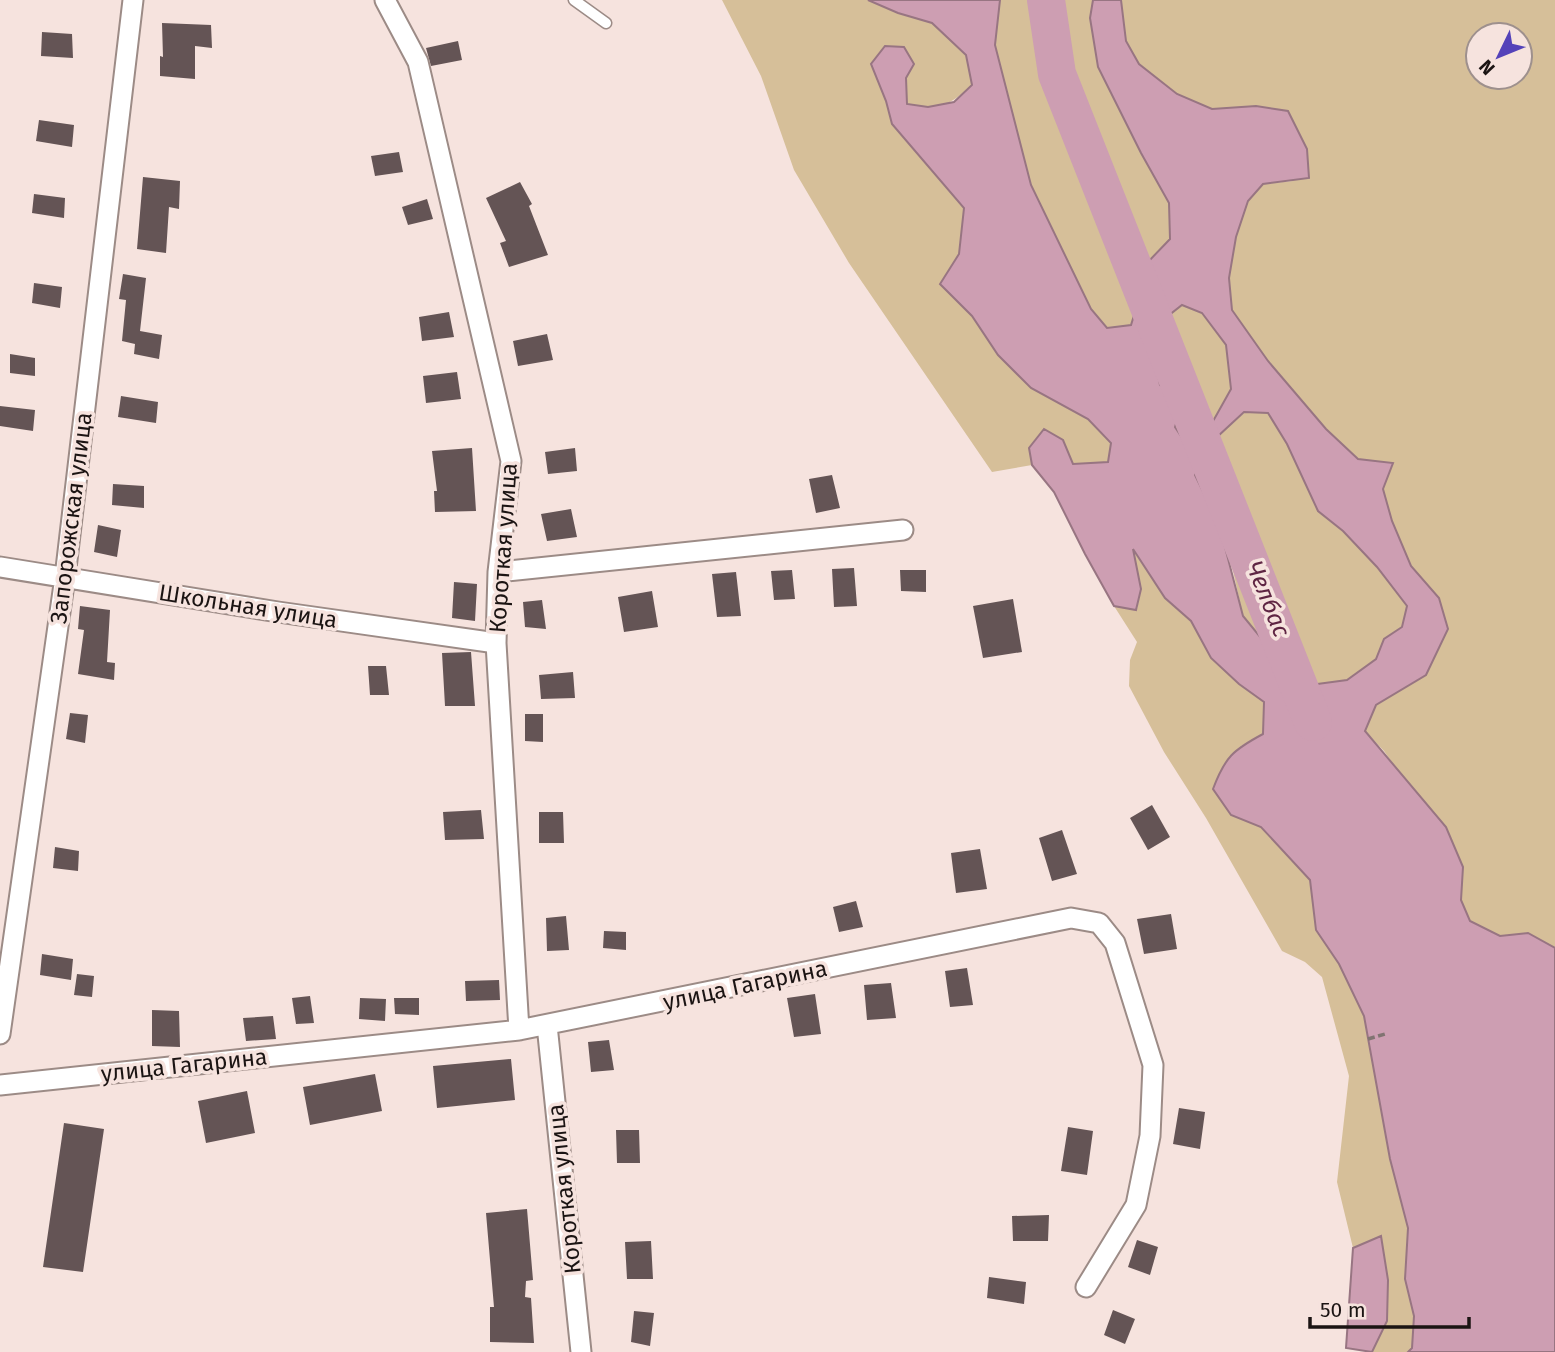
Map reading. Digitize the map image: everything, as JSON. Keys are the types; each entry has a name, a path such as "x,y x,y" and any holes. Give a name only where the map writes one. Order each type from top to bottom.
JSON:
{"street":[{"name":"Запорожская улица","path":"0,1034 65,577 133,0"},
{"name":"Короткая улица","path":"385,0 418,62 512,461 499,572 496,643 519,1030"},
{"path":"499,572 903,530"},
{"name":"Школьная улица","path":"0,567 278,612 496,643"},
{"name":"улица Гагарина","path":"0,1085 519,1030 1071,918 1099,922 1115,943 1153,1065 1150,1136 1136,1205 1086,1287"},
{"name":"Короткая улица","path":"547,1025 581,1352"}],"lane":[{"path":"574,0 606,23"}],"path":[{"path":"1368,1039 1385,1034"}],"shaded area":[{"path":"722,0 868,0 932,23 966,55 972,85 950,102 928,107 907,105 906,78 871,64 892,124 964,208 959,254 940,284 972,316 998,355 1031,388 1088,419 1111,443 1108,462 1073,464 1063,440 1029,448 1032,465 992,472 849,263 794,170 761,76"},
{"path":"868,0 1000,0 995,45 1031,185 1091,309 1107,328 1131,325 1146,264 1170,239 1169,203 1098,67 1090,18 1093,0 1121,0 1126,41 1139,64 1177,94 1212,109 1256,106 1288,111 1307,149 1309,178 1263,184 1248,201 1236,237 1229,278 1232,310 1268,361 1326,429 1358,459 1393,463 1383,489 1392,521 1411,566 1439,598 1448,629 1426,675 1376,705 1365,731 1446,827 1463,867 1461,900 1470,921 1500,936 1528,933 1555,948 1555,1352 1408,1352 1412,1348 1414,1316 1405,1279 1408,1228 1390,1159 1364,1016 1339,964 1316,930 1310,880 1261,827 1231,815 1213,789 1231,756 1263,734 1264,702 1239,684 1211,658 1191,621 1165,598 1133,549 1141,589 1136,610 1114,606 1054,492 1032,465 1029,448 1044,429 1063,440 1073,464 1108,462 1111,443 1088,419 1031,388 998,355 972,316 940,284 959,254 964,208 892,124 871,64 885,46 904,47 914,64 906,78 907,104 928,107 954,102 972,85 966,55 932,23","holes":["1182,305 1202,313 1226,345 1231,389 1207,432 1185,442 1175,427 1182,404 1160,385 1152,345 1163,320","1244,412 1268,413 1287,444 1318,511 1343,531 1377,567 1407,606 1402,627 1384,639 1376,659 1347,680 1310,685 1284,666 1243,616 1219,524 1195,475 1216,438"]},
{"path":"1000,0 1093,0 1090,18 1098,67 1169,203 1170,239 1146,264 1131,325 1106,328 1091,309 1031,185 995,45"},
{"path":"1121,0 1555,0 1555,948 1528,933 1500,936 1470,921 1461,900 1463,867 1384,751 1365,731 1376,705 1426,675 1439,598 1411,566 1392,521 1383,489 1358,459 1326,429 1268,361 1232,310 1229,278 1236,237 1248,201 1263,184 1293,181 1256,106 1212,109 1177,94 1139,64 1126,41"},
{"path":"1182,305 1202,313 1226,345 1232,389 1207,432 1185,443 1175,427 1182,404 1160,385 1152,345 1163,320"},
{"path":"1245,412 1268,413 1287,444 1318,511 1343,531 1377,567 1407,606 1402,627 1384,639 1376,659 1347,680 1310,685 1284,666 1243,616 1233,571 1195,475 1216,438"},
{"path":"1131,547 1165,598 1191,621 1211,658 1239,684 1264,702 1263,734 1241,746 1231,815 1261,827 1310,880 1316,930 1339,964 1364,1016 1390,1159 1408,1228 1405,1279 1414,1316 1412,1349 1408,1352 1372,1352 1387,1321 1388,1280 1381,1236 1353,1248 1337,1182 1349,1076 1322,977 1305,962 1282,951 1206,818 1164,752 1129,686 1130,660 1137,642 1114,606 1137,609 1141,589"},
{"path":"1381,1236 1388,1280 1387,1321 1372,1352 1346,1348 1353,1248"}],"building":[{"path":"162,23 211,25 212,48 195,46 195,79 160,76 160,56 163,57"},
{"path":"42,32 72,34 73,58 41,56"},
{"path":"458,41 462,60 431,66 426,48"},
{"path":"39,120 74,125 72,147 36,141"},
{"path":"399,152 403,172 375,176 371,156"},
{"path":"143,177 180,181 179,209 169,207 166,253 137,249"},
{"path":"520,182 532,204 529,206 548,255 509,267 500,243 506,241 486,198"},
{"path":"34,194 65,198 64,218 32,213"},
{"path":"427,199 433,219 408,225 402,207"},
{"path":"123,274 146,278 140,331 162,335 159,359 134,354 135,344 122,341 126,300 119,299"},
{"path":"34,283 62,287 60,308 32,303"},
{"path":"449,312 454,337 422,341 419,317"},
{"path":"547,334 553,360 518,366 513,341"},
{"path":"10,354 35,358 35,376 10,373"},
{"path":"457,372 461,399 426,403 423,376"},
{"path":"121,396 158,402 156,423 118,417"},
{"path":"0,406 35,410 33,431 0,426"},
{"path":"472,448 476,511 435,512 434,491 437,491 432,451"},
{"path":"575,448 577,471 548,474 545,452"},
{"path":"832,475 840,508 816,513 809,479"},
{"path":"113,484 144,486 144,508 112,505"},
{"path":"571,509 577,537 547,541 541,514"},
{"path":"98,525 121,530 117,557 94,552"},
{"path":"854,568 857,606 834,607 832,569"},
{"path":"792,570 795,599 774,600 771,571"},
{"path":"900,570 926,570 926,592 901,591"},
{"path":"736,572 741,616 717,617 712,574"},
{"path":"454,582 477,584 475,621 452,618"},
{"path":"652,591 658,627 624,632 618,597"},
{"path":"1013,599 1022,652 983,658 973,606"},
{"path":"542,600 546,629 525,627 523,602"},
{"path":"80,606 110,610 107,662 115,663 114,680 78,674 84,630 78,629"},
{"path":"471,652 475,706 445,706 442,653"},
{"path":"368,666 386,666 389,695 370,695"},
{"path":"573,672 575,698 541,699 539,675"},
{"path":"70,713 88,715 85,743 66,739"},
{"path":"525,714 543,714 543,742 525,741"},
{"path":"1152,805 1170,837 1148,850 1130,818"},
{"path":"481,810 484,839 445,840 443,812"},
{"path":"539,812 563,812 564,843 539,843"},
{"path":"1062,830 1077,874 1052,881 1039,838"},
{"path":"55,847 79,851 78,871 53,868"},
{"path":"980,849 987,889 956,893 951,853"},
{"path":"856,901 863,927 839,932 833,907"},
{"path":"1171,914 1177,949 1144,954 1137,919"},
{"path":"566,916 569,950 547,951 546,918"},
{"path":"604,931 626,932 626,950 603,948"},
{"path":"42,954 73,959 71,980 40,975"},
{"path":"967,968 973,1005 950,1007 945,971"},
{"path":"77,974 94,976 92,997 74,995"},
{"path":"499,980 500,1000 466,1001 465,981"},
{"path":"891,983 896,1018 867,1020 864,985"},
{"path":"815,994 821,1034 794,1037 787,998"},
{"path":"310,996 314,1023 296,1024 292,998"},
{"path":"360,998 386,999 385,1021 359,1019"},
{"path":"394,998 419,998 419,1015 395,1014"},
{"path":"152,1010 179,1011 180,1047 152,1046"},
{"path":"273,1016 276,1039 246,1041 243,1018"},
{"path":"609,1040 614,1070 591,1072 588,1042"},
{"path":"511,1059 515,1100 437,1108 433,1066"},
{"path":"375,1074 382,1111 310,1125 303,1087"},
{"path":"247,1091 255,1133 206,1143 198,1101"},
{"path":"1179,1108 1205,1112 1200,1149 1173,1144"},
{"path":"64,1123 104,1129 83,1272 43,1267"},
{"path":"1068,1127 1093,1131 1087,1175 1061,1171"},
{"path":"616,1130 639,1130 640,1163 617,1163"},
{"path":"527,1209 533,1280 526,1281 525,1297 531,1298 534,1343 490,1342 490,1307 494,1307 486,1213"},
{"path":"1049,1215 1048,1241 1013,1241 1012,1216"},
{"path":"1137,1240 1158,1247 1150,1275 1128,1267"},
{"path":"651,1241 653,1279 627,1279 625,1242"},
{"path":"989,1277 1026,1282 1024,1304 987,1298"},
{"path":"1113,1310 1135,1319 1125,1344 1104,1335"},
{"path":"634,1311 654,1313 650,1346 631,1342"}],"waterway":[{"name":"Челбас","path":"1046,0 1057,74 1313,722"}]}
